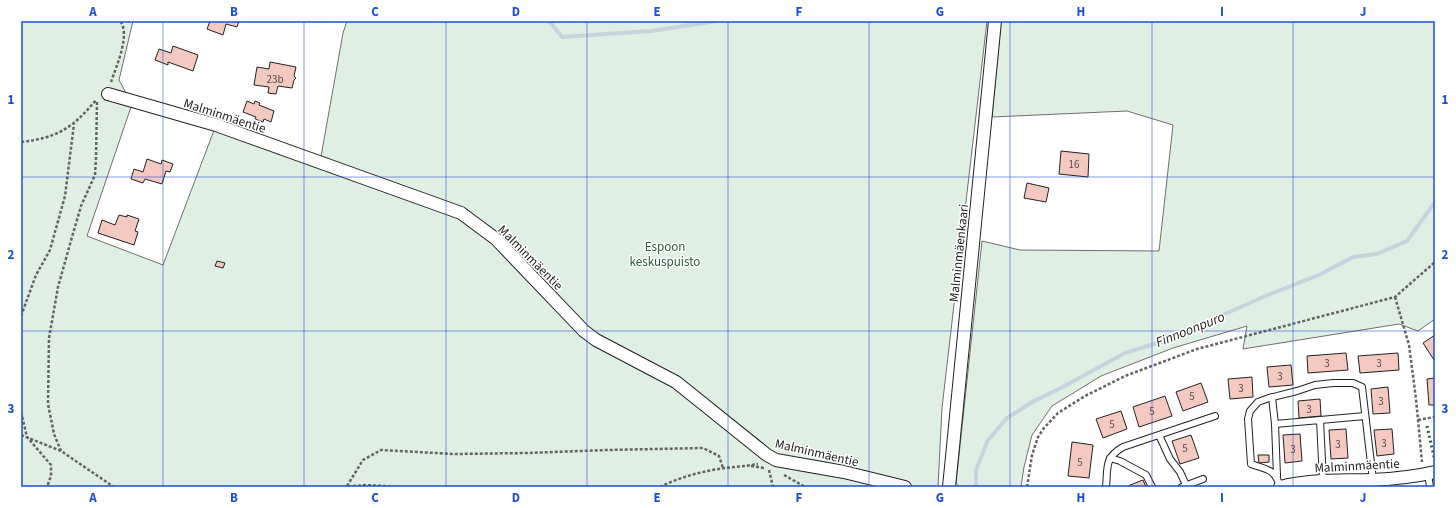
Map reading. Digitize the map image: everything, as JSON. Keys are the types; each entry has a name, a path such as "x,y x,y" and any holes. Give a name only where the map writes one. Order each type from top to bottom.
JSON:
{"street":[{"name":"Malminmäenkaari","path":"949,487 995,21"},
{"name":"Malminmäentie","path":"108,94 216,125 461,213 496,239 584,330 596,340 676,382 759,450 776,460 844,472 905,487"},
{"name":"Malminmäentie","path":"1279,483 1373,480 1386,482 1429,473"}],"lane":[{"path":"1279,483 1270,471 1252,464 1248,419 1250,411 1258,402 1272,397 1315,385 1333,383 1353,383 1362,387 1373,480"},
{"path":"1272,397 1279,483"},
{"path":"1106,487 1108,462 1112,453 1123,447 1215,416"},
{"path":"1275,424 1365,416"},
{"path":"1320,420 1323,481"},
{"path":"1159,435 1170,459 1180,472 1184,486 1203,479"},
{"path":"1110,458 1146,475 1152,487"},
{"path":"1429,473 1430,487"}],"path":[{"path":"108,94 124,41 124,25 120,21"},
{"path":"21,142 40,140 60,133 74,124 87,112 96,100 95,175 81,206 72,237 58,287 49,338 48,404 54,434 61,451"},
{"path":"21,316 36,275 50,250 65,196 74,124"},
{"path":"1027,487 1032,455 1038,437 1058,413 1085,396 1125,376 1196,349 1395,297 1435,262"},
{"path":"1395,297 1409,345 1418,420 1429,473"},
{"path":"21,412 27,437 51,465 51,476 47,487"},
{"path":"1418,420 1434,417 1435,419"},
{"path":"21,435 61,451 114,487"},
{"path":"345,487 363,460 381,450 454,454 703,448 718,456 723,468"},
{"path":"660,487 670,482 698,473 723,468 749,466 776,460"},
{"path":"769,469 773,487"},
{"path":"345,487 403,487"}],"green space":[{"name":"Espoon keskuspuisto","path":"21,21 133,21 119,80 132,104 87,236 163,265 216,125 320,162 343,33 347,21 987,21 942,408 938,487 21,487"},
{"path":"1001,21 1435,21 1435,319 1418,331 1399,324 1243,349 1247,326 1173,348 1101,376 1052,406 1032,435 1024,467 1021,487 959,487 956,483 982,241 1020,250 1159,251 1173,125 1127,111 992,117"}],"building":[{"path":"210,21 239,21 237,27 226,24 223,35 207,29"},
{"path":"173,46 198,55 193,71 168,62 168,65 155,60 159,49 171,53"},
{"path":"270,62 296,67 294,76 296,78 292,88 278,86 276,94 268,93 269,87 254,85 257,67 269,69"},
{"path":"247,101 254,104 255,101 260,103 259,105 274,111 271,122 264,119 263,122 255,119 256,117 243,112"},
{"path":"1061,151 1089,154 1088,177 1059,174"},
{"path":"147,159 161,164 162,160 173,164 170,172 166,171 162,184 145,179 143,183 131,179 134,169 143,172"},
{"path":"1027,183 1049,188 1046,202 1024,198"},
{"path":"119,215 127,217 127,215 139,219 135,231 138,232 134,245 98,233 102,220 115,225"},
{"path":"217,261 225,263 223,268 215,266"},
{"path":"1435,335 1435,359 1434,360 1423,343"},
{"path":"1346,353 1348,370 1308,373 1307,356"},
{"path":"1398,353 1399,370 1360,373 1358,356"},
{"path":"1291,365 1293,385 1269,387 1267,367"},
{"path":"1252,377 1253,397 1230,399 1228,379"},
{"path":"1435,378 1435,405 1429,405 1427,379"},
{"path":"1201,383 1208,402 1183,411 1176,392"},
{"path":"1388,387 1390,413 1373,414 1371,389"},
{"path":"1165,396 1172,416 1139,427 1133,407"},
{"path":"1320,399 1321,416 1299,418 1298,401"},
{"path":"1121,411 1127,429 1103,438 1096,419"},
{"path":"1346,429 1348,458 1331,459 1329,430"},
{"path":"1392,429 1394,454 1377,456 1374,430"},
{"path":"1300,434 1302,461 1285,463 1283,435"},
{"path":"1191,435 1199,458 1180,464 1172,441"},
{"path":"1072,442 1093,445 1089,478 1068,476"},
{"path":"1258,455 1269,455 1269,462 1259,463"},
{"path":"1143,480 1146,487 1125,487"}],"waterway":[{"path":"549,21 562,37 651,31 717,21"},
{"name":"Finnoonpuro","path":"976,487 976,470 988,440 1007,418 1034,401 1125,353 1164,341 1268,295 1319,275 1353,257 1377,254 1407,241 1435,202"}],"hedge":[{"path":"1427,426 1435,461"}]}
